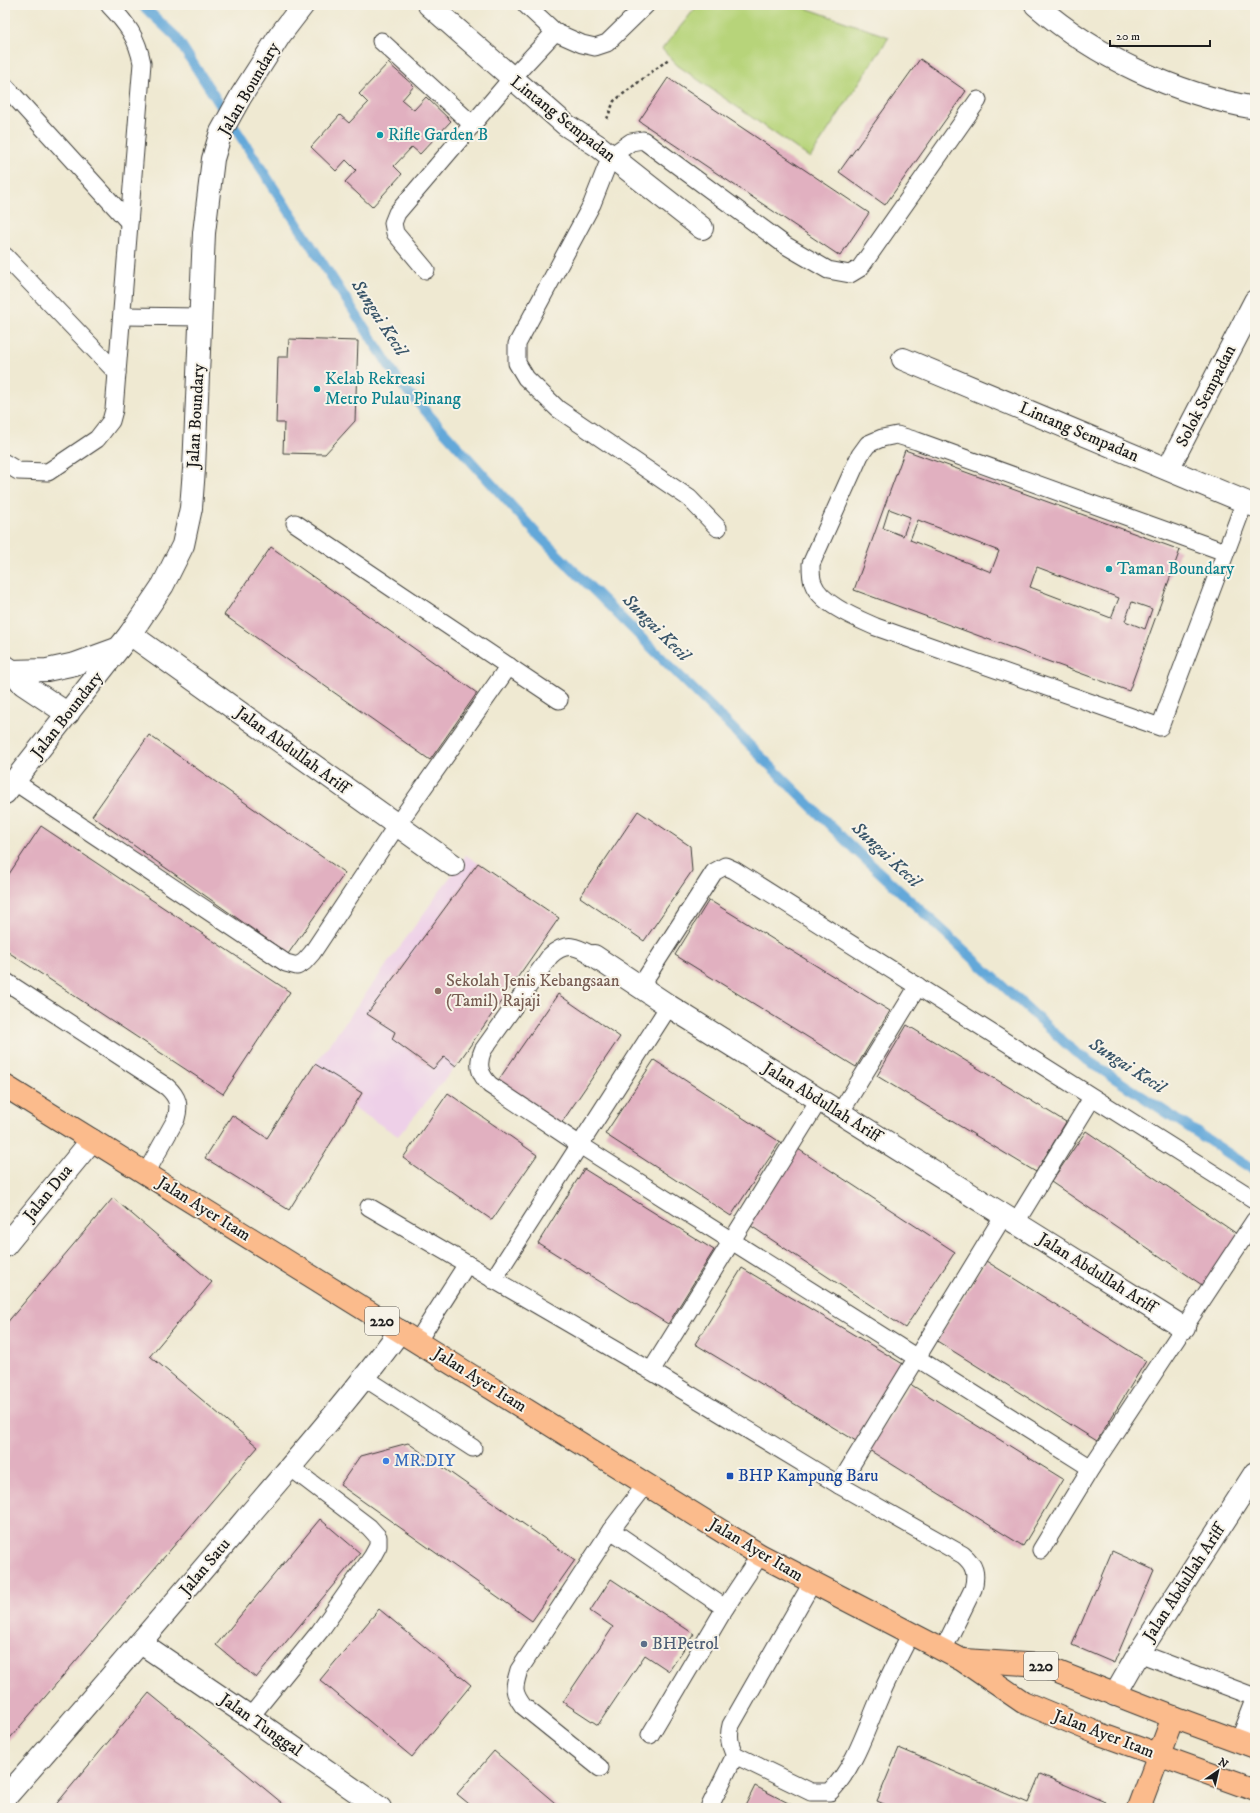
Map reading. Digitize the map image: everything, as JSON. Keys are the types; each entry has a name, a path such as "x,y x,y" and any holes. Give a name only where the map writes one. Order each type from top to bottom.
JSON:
{"main road":[{"name":"Jalan Ayer Itam","path":"5,1086 647,1483 760,1555 962,1660 1023,1702 1097,1733 1255,1790"},
{"name":"Jalan Ayer Itam","path":"962,1660 1040,1665 1115,1695 1247,1744"},
{"path":"1138,1808 1173,1717"}],"street":[{"name":"Jalan Boundary","path":"10,788 124,641 163,585 183,545 190,508 194,469 205,226 213,159 221,132 239,100 280,35 302,5"},
{"name":"Lintang Sempadan","path":"429,5 566,125 598,146 702,228"},
{"path":"1036,5 1053,20 1093,47 1133,68 1188,91 1255,108"},
{"name":"Solok Sempadan","path":"1168,470 1255,301"},
{"name":"Lintang Sempadan","path":"902,359 1250,503"},
{"path":"8,669 47,670 75,664 124,641"},
{"name":"Jalan Abdullah Ariff","path":"124,641 397,825 453,865"},
{"path":"8,669 23,684 68,714"},
{"name":"Jalan Abdullah Ariff","path":"594,956 640,987 819,1100 1184,1328"},
{"name":"Jalan Dua","path":"5,1246 92,1140"},
{"name":"Jalan Satu","path":"5,1798 141,1643 365,1378 408,1336"},
{"name":"Jalan Abdullah Ariff","path":"1115,1695 1139,1653 1255,1473"},
{"name":"Jalan Tunggal","path":"141,1643 250,1716 380,1808"}],"lane":[{"path":"5,463 18,471 48,472 97,440 111,421 114,410 123,316 142,63 139,45 128,25 109,5"},
{"path":"526,5 555,32 582,44 595,47 606,43 646,5"},
{"path":"426,270 395,233 393,223 397,213 512,78 555,32"},
{"path":"381,42 473,124"},
{"path":"5,86 129,222"},
{"path":"718,528 689,498 558,409 526,378 517,363 517,344 592,204 611,156 631,142 643,140 785,245 828,270 850,274 860,268 978,100"},
{"path":"5,256 118,373"},
{"path":"123,316 201,317"},
{"path":"1225,552 897,435 882,438 868,444 860,455 811,564 813,584 826,600 846,614 876,627 1160,727 1225,552 1250,503"},
{"path":"295,523 559,700"},
{"path":"10,788 286,963 297,966 304,962 312,953 397,825 509,666"},
{"path":"640,987 714,872 724,866 734,870 1255,1200"},
{"name":"Jalan Abdullah Ariff","path":"594,956 575,946 566,946 557,950 550,956 479,1059 479,1069 483,1078 490,1085 580,1145 1091,1468"},
{"path":"5,981 174,1093 178,1101 176,1119 146,1173"},
{"path":"840,1113 918,986"},
{"path":"493,1280 670,1006"},
{"path":"839,1485 916,1358 1092,1098"},
{"path":"651,1371 819,1100"},
{"path":"369,1207 651,1371 839,1485 963,1555 971,1561 975,1575 973,1589 942,1650"},
{"path":"1041,1550 1091,1468 1255,1220"},
{"path":"408,1336 467,1264"},
{"path":"365,1378 473,1448"},
{"path":"250,1716 320,1630 372,1557 378,1546 378,1537 369,1527 290,1467"},
{"path":"600,1768 523,1706 516,1696 515,1684 519,1670 611,1530 647,1483"},
{"path":"611,1530 725,1608"},
{"path":"650,1735 725,1608 760,1555"},
{"path":"812,1582 731,1725 729,1735 731,1747 735,1755 811,1792 830,1792 839,1784 849,1769 885,1684 911,1633"},
{"path":"1139,1653 1255,1697"},
{"path":"1247,1744 1255,1700"},
{"path":"709,1808 735,1755"}],"path":[{"path":"608,118 614,101 670,58"}],"shaded area":[{"name":"Sekolah Jenis Kebangsaan (Tamil) Rajaji","path":"466,855 559,918 456,1066 398,1136 353,1107 362,1093 315,1064"}],"green space":[{"path":"698,5 797,5 889,37 810,158 677,65 662,49"}],"building":[{"path":"920,59 966,91 885,205 839,172"},
{"name":"Rifle Garden B","path":"388,63 414,86 402,100 414,110 426,97 451,121 420,154 412,147 394,166 402,174 372,207 345,182 356,170 346,160 336,171 311,147 340,115 349,123 368,103 359,94"},
{"path":"668,78 869,213 840,256 639,121"},
{"name":"Kelab Rekreasi Metro Pulau Pinang","path":"289,339 358,341 355,421 325,454 283,453 284,423 276,423 278,357 288,357"},
{"name":"Taman Boundary","path":"905,450 1180,550 1129,691 854,590","holes":["889,509 910,517 903,536 883,528","918,520 999,551 991,572 910,540","1037,567 1119,598 1111,618 1030,587","1132,602 1152,609 1145,629 1125,621"]},
{"path":"271,547 477,693 430,760 224,615"},
{"path":"149,735 345,873 288,954 92,816"},
{"path":"638,811 690,846 692,871 644,941 580,897"},
{"path":"41,826 290,992 223,1094 5,950 5,880"},
{"name":"Sekolah Jenis Kebangsaan (Tamil) Rajaji","path":"478,863 559,918 456,1066 444,1057 433,1069 392,1039 395,1032 367,1014"},
{"path":"709,900 890,1011 856,1067 675,955"},
{"path":"558,994 620,1037 560,1125 497,1082"},
{"path":"907,1025 1066,1122 1036,1172 877,1076"},
{"path":"654,1060 780,1142 731,1216 605,1134"},
{"path":"315,1064 362,1093 289,1210 205,1158 232,1115 267,1138"},
{"path":"448,1093 537,1155 492,1220 403,1158"},
{"path":"1086,1131 1240,1236 1205,1287 1051,1182"},
{"path":"798,1149 955,1252 905,1328 748,1224"},
{"path":"584,1169 714,1250 668,1324 538,1243"},
{"path":"113,1198 212,1282 150,1356 258,1447 5,1744 5,1325"},
{"path":"986,1261 1146,1361 1097,1441 937,1341"},
{"path":"742,1268 903,1364 856,1441 695,1344"},
{"path":"910,1384 1063,1479 1023,1546 869,1450"},
{"path":"408,1443 575,1560 532,1621 340,1485 360,1456"},
{"path":"320,1519 360,1553 256,1678 216,1645"},
{"path":"1112,1551 1154,1570 1114,1663 1072,1645"},
{"name":"BHPetrol","path":"611,1579 694,1634 669,1671 645,1655 598,1725 563,1702 613,1627 590,1611"},
{"path":"379,1609 471,1685 412,1757 320,1680"},
{"path":"149,1693 288,1808 53,1808"},
{"path":"899,1748 1028,1803 1040,1774 1105,1802 1102,1808 893,1808 877,1801"},
{"path":"494,1751 561,1808 474,1808 457,1794"},
{"path":"755,1786 798,1808 744,1808"}],"waterway":[{"name":"Sungai Kecil","path":"142,5 176,37 401,384 538,535 851,846 1075,1052 1255,1171"}],"place":[{"name":"Rifle Garden B","path":"380,135"},
{"name":"Kelab Rekreasi Metro Pulau Pinang","path":"317,389"},
{"name":"Taman Boundary","path":"1109,569"},
{"name":"Sekolah Jenis Kebangsaan (Tamil) Rajaji","path":"438,991"},
{"name":"MR.DIY","path":"386,1461"},
{"name":"BHP Kampung Baru","path":"730,1476"},
{"name":"BHPetrol","path":"644,1644"}]}
